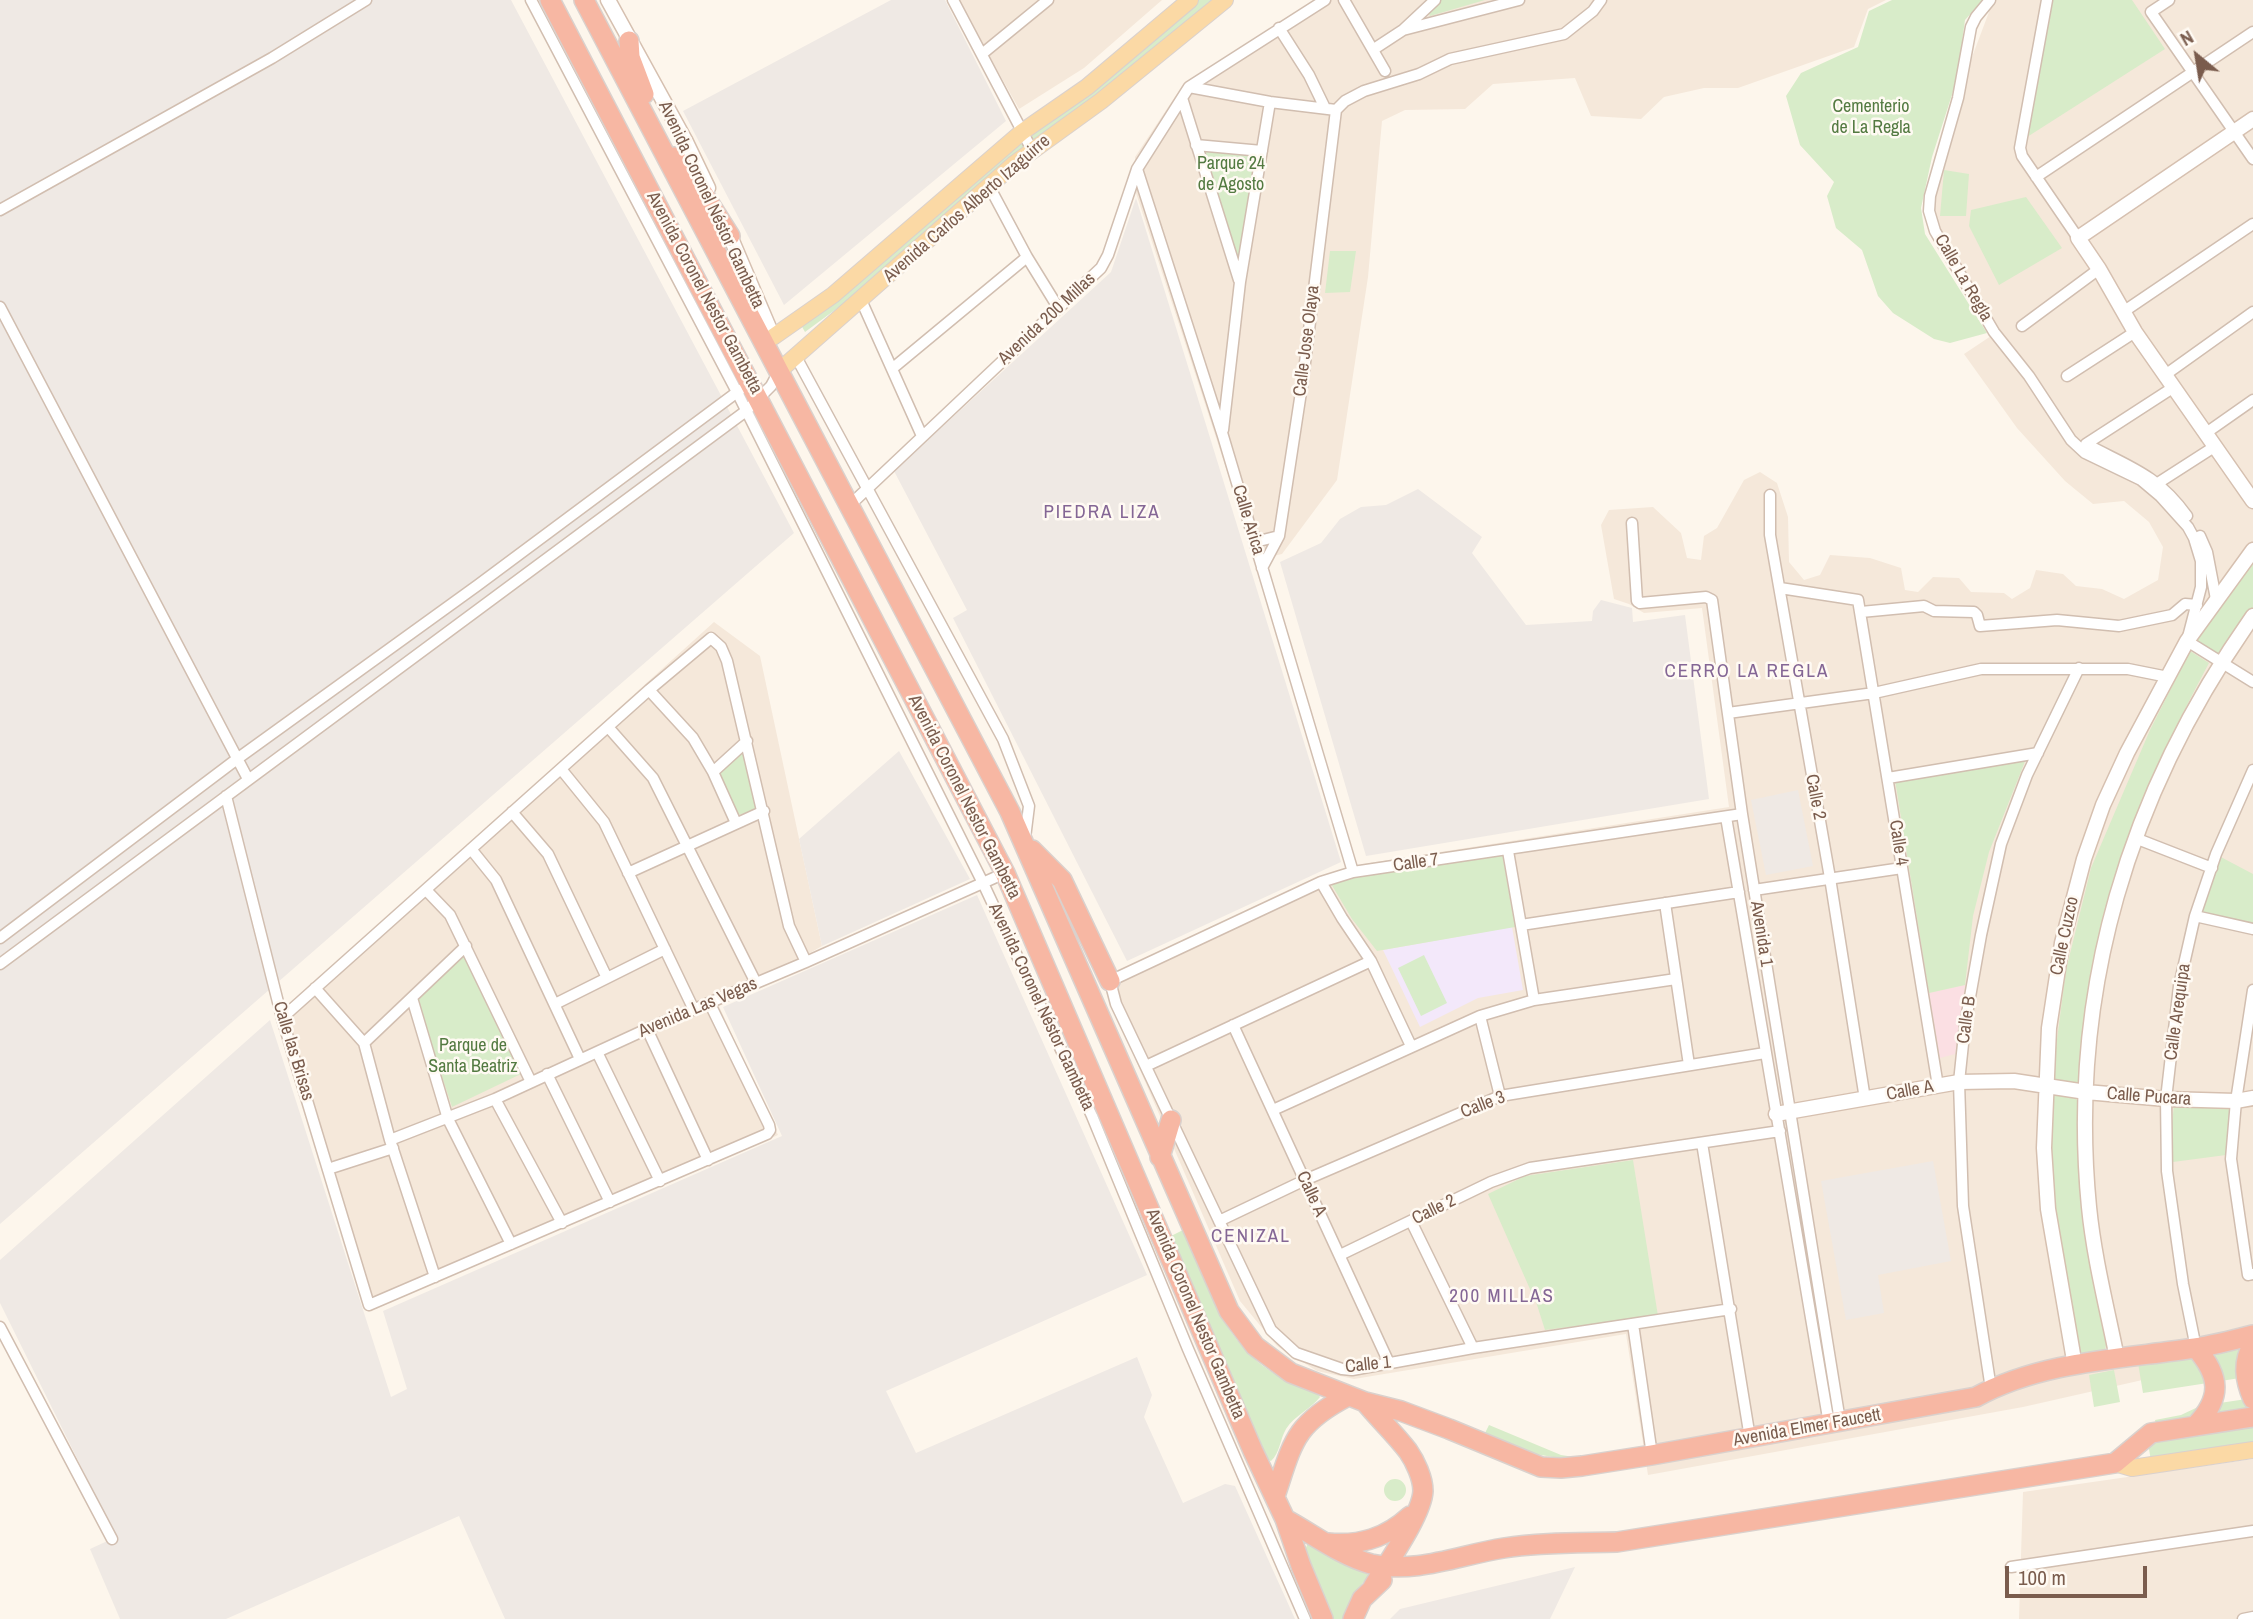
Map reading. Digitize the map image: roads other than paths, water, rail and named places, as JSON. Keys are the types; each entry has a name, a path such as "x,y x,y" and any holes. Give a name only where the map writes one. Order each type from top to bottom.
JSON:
{"highway":[{"name":"Avenida Coronel Nestor Gambetta","path":"550,0 748,396 1005,873 1253,1451 1285,1519 1323,1619"},
{"name":"Avenida Coronel Nestor Gambetta","path":"584,0 1024,841 1160,1157 1220,1291 1241,1330 1263,1353 1291,1373 1357,1399"},
{"path":"629,41 630,57 644,92 646,119"},
{"path":"656,138 694,179 730,236"},
{"path":"773,337 779,371"},
{"path":"1024,841 1062,880 1110,981"},
{"path":"1160,1157 1171,1120"},
{"name":"Avenida Elmer Faucett","path":"1357,1399 1449,1429 1541,1467 1582,1466 1976,1398 2017,1378 2116,1358 2196,1348 2253,1335"},
{"path":"2253,1344 2247,1354 2245,1377 2253,1399"},
{"path":"2196,1348 2211,1368 2216,1388 2211,1409 2197,1424"},
{"path":"1275,1496 1288,1454 1301,1430 1326,1408 1357,1399 1409,1453 1421,1478 1423,1492 1420,1505 1395,1567 1362,1598 1353,1619"},
{"path":"1285,1519 1354,1558 1395,1567 1505,1548 1617,1542 2115,1463 2151,1433 2253,1417"},
{"path":"1327,1542 1353,1543 1379,1537 1394,1529 1420,1505"}],"main road":[{"name":"Avenida Carlos Alberto Izaguirre","path":"773,337 833,295 1022,132 1087,87 1185,2"},
{"name":"Avenida Carlos Alberto Izaguirre","path":"779,371 989,186 1032,150 1101,101 1194,26 1216,3"},
{"path":"2115,1463 2132,1468 2253,1450"}],"street":[{"path":"0,210 272,58 366,0"},
{"name":"Avenida Coronel Néstor Gambetta","path":"531,0 748,396 984,883 1092,1116 1188,1349 1305,1619"},
{"name":"Avenida Coronel Néstor Gambetta","path":"608,0 685,140 773,337"},
{"path":"953,0 1032,150"},
{"path":"982,54 1048,0"},
{"name":"Avenida 200 Millas","path":"850,505 1092,278 1105,262 1137,169 1189,87 1325,0"},
{"path":"1344,0 1385,71"},
{"path":"1374,50 1403,30 1435,0"},
{"path":"1403,30 1519,0"},
{"path":"1189,87 1270,102 1331,109 1364,91 1419,74 1450,59 1564,34 1593,11 1601,0"},
{"name":"Calle La Regla","path":"1990,0 1971,27 1958,99 1934,176 1929,211 1942,245 1994,332 2029,376 2071,440 2085,453 2141,480 2160,495 2188,527 2202,561 2197,605"},
{"path":"2047,0 2020,148 2022,156 2099,269 2135,332 2253,501"},
{"path":"2169,0 2151,12 2253,159"},
{"path":"1185,2 1194,26"},
{"path":"1279,28 1331,109"},
{"path":"2036,177 2253,32"},
{"path":"1182,98 1240,282"},
{"path":"1223,436 1240,282 1270,102"},
{"name":"Calle Jose Olaya","path":"1262,568 1279,536 1303,379 1331,109"},
{"path":"2081,241 2237,136 2253,119"},
{"path":"2237,136 2253,130"},
{"path":"1196,145 1262,151"},
{"name":"Calle Arica","path":"1137,169 1223,436 1353,872"},
{"path":"989,186 1059,309"},
{"path":"2123,312 2253,224"},
{"path":"893,368 1027,257"},
{"path":"2022,326 2099,269"},
{"path":"862,300 922,436"},
{"path":"0,307 248,779"},
{"path":"2165,375 2253,312"},
{"path":"2067,376 2135,332"},
{"path":"795,355 1003,738 1028,806 1024,841"},
{"path":"0,938 237,759 624,476 748,396 771,386 779,371"},
{"path":"2174,387 2086,444 2129,464 2158,483 2178,503 2198,531 2207,552 2216,599"},
{"path":"0,964 637,493 748,396"},
{"path":"1212,402 1226,400"},
{"path":"2206,433 2253,400"},
{"path":"2158,483 2214,447"},
{"path":"624,476 637,493"},
{"name":"Calle 2","path":"1770,495 1770,535 1830,878 1865,1099"},
{"name":"Avenida 1","path":"1632,523 1637,601 1640,603 1706,597 1712,600 1783,1113 1835,1422"},
{"path":"1252,536 1263,540 1279,536"},
{"name":"Calle Cuzco","path":"2075,1366 2048,1209 2044,1148 2052,999 2062,943 2075,887 2093,832 2140,727 2187,641 2253,550"},
{"name":"Calle 4","path":"1780,587 1858,600 1938,1086"},
{"path":"1861,612 1924,606 1934,611 1974,612 1980,626 2057,620 2119,626 2172,615 2185,604 2197,605 2187,641 2253,682"},
{"path":"2116,1358 2094,1253 2085,1148 2089,1047 2101,963 2119,886 2168,757 2221,661 2253,616"},
{"path":"282,1018 649,690 711,638 715,640 726,661 764,811 789,926 806,962"},
{"name":"Calle B","path":"1992,1389 1963,1206 1959,1082 1965,1026 1978,948 2001,844 2026,777 2079,668"},
{"path":"1728,713 1874,693 1981,669 2128,669 2168,677"},
{"path":"649,690 693,738 713,772 736,823"},
{"path":"608,727 653,778 756,983"},
{"path":"713,772 747,741"},
{"path":"1888,778 2038,753"},
{"path":"561,769 604,822 694,1010"},
{"name":"Calle Arequipa","path":"2196,1348 2183,1284 2167,1171 2166,1099 2179,986 2195,916 2211,868 2253,770"},
{"name":"Calle las Brisas","path":"226,796 282,1018 369,1305 435,1277"},
{"path":"628,873 764,811"},
{"path":"512,812 548,854 607,978"},
{"name":"Calle 7","path":"1110,981 1321,882 1353,872 1742,814"},
{"name":"Avenida 1","path":"1726,817 1765,1053 1783,1113 1780,1131 1835,1422"},
{"path":"2135,838 2211,868"},
{"path":"471,849 496,880 580,1059"},
{"path":"1507,851 1534,1000"},
{"path":"1754,890 1902,868"},
{"name":"Avenida Las Vegas","path":"328,1169 495,1099 647,1029 710,1004 1005,873"},
{"path":"1321,882 1371,961 1411,1046"},
{"path":"426,890 450,915 531,1082"},
{"path":"1521,925 1739,892"},
{"path":"1665,903 1689,1066"},
{"path":"2195,916 2253,929"},
{"path":"364,1043 466,946"},
{"path":"555,1004 665,949"},
{"path":"1146,1066 1371,961"},
{"path":"1273,1110 1480,1016 1534,1000 1676,979"},
{"name":"Calle 1","path":"1110,981 1116,1004 1271,1330 1296,1353 1342,1369 1731,1309"},
{"path":"315,988 364,1043 391,1144 435,1277 766,1134 770,1130 769,1125 710,1004"},
{"path":"2251,1275 2231,1160 2236,1101 2253,990"},
{"path":"412,998 448,1119 511,1244"},
{"path":"1480,1016 1500,1096"},
{"name":"Calle A","path":"1233,1025 1389,1363"},
{"path":"647,1029 709,1160"},
{"path":"597,1052 660,1181"},
{"name":"Calle 3","path":"1219,1221 1305,1180 1500,1096 1765,1053"},
{"path":"547,1074 610,1202"},
{"name":"Calle A","path":"1783,1113 1959,1082 2014,1081 2046,1085"},
{"name":"Calle Pucara","path":"2046,1085 2086,1092 2166,1099 2236,1101 2253,1098"},
{"path":"495,1099 562,1223"},
{"name":"Calle 2","path":"1340,1255 1491,1182 1530,1168 1780,1131"},
{"path":"1702,1143 1750,1438"},
{"path":"1411,1221 1473,1348"},
{"path":"1633,1324 1652,1455"},
{"path":"0,1327 112,1539"},
{"path":"2011,1567 2253,1531"},
{"path":"2243,1619 2253,1617"}],"district":[{"name":"PIEDRA LIZA","path":"1102,513"},
{"name":"CERRO LA REGLA","path":"1747,672"},
{"name":"CENIZAL","path":"1251,1237"},
{"name":"200 MILLAS","path":"1502,1297"}],"park label":[{"name":"Cementerio de La Regla","path":"1871,117"},
{"name":"Parque 24 de Agosto","path":"1231,174"},
{"name":"Parque de Santa Beatriz","path":"473,1056"}]}
